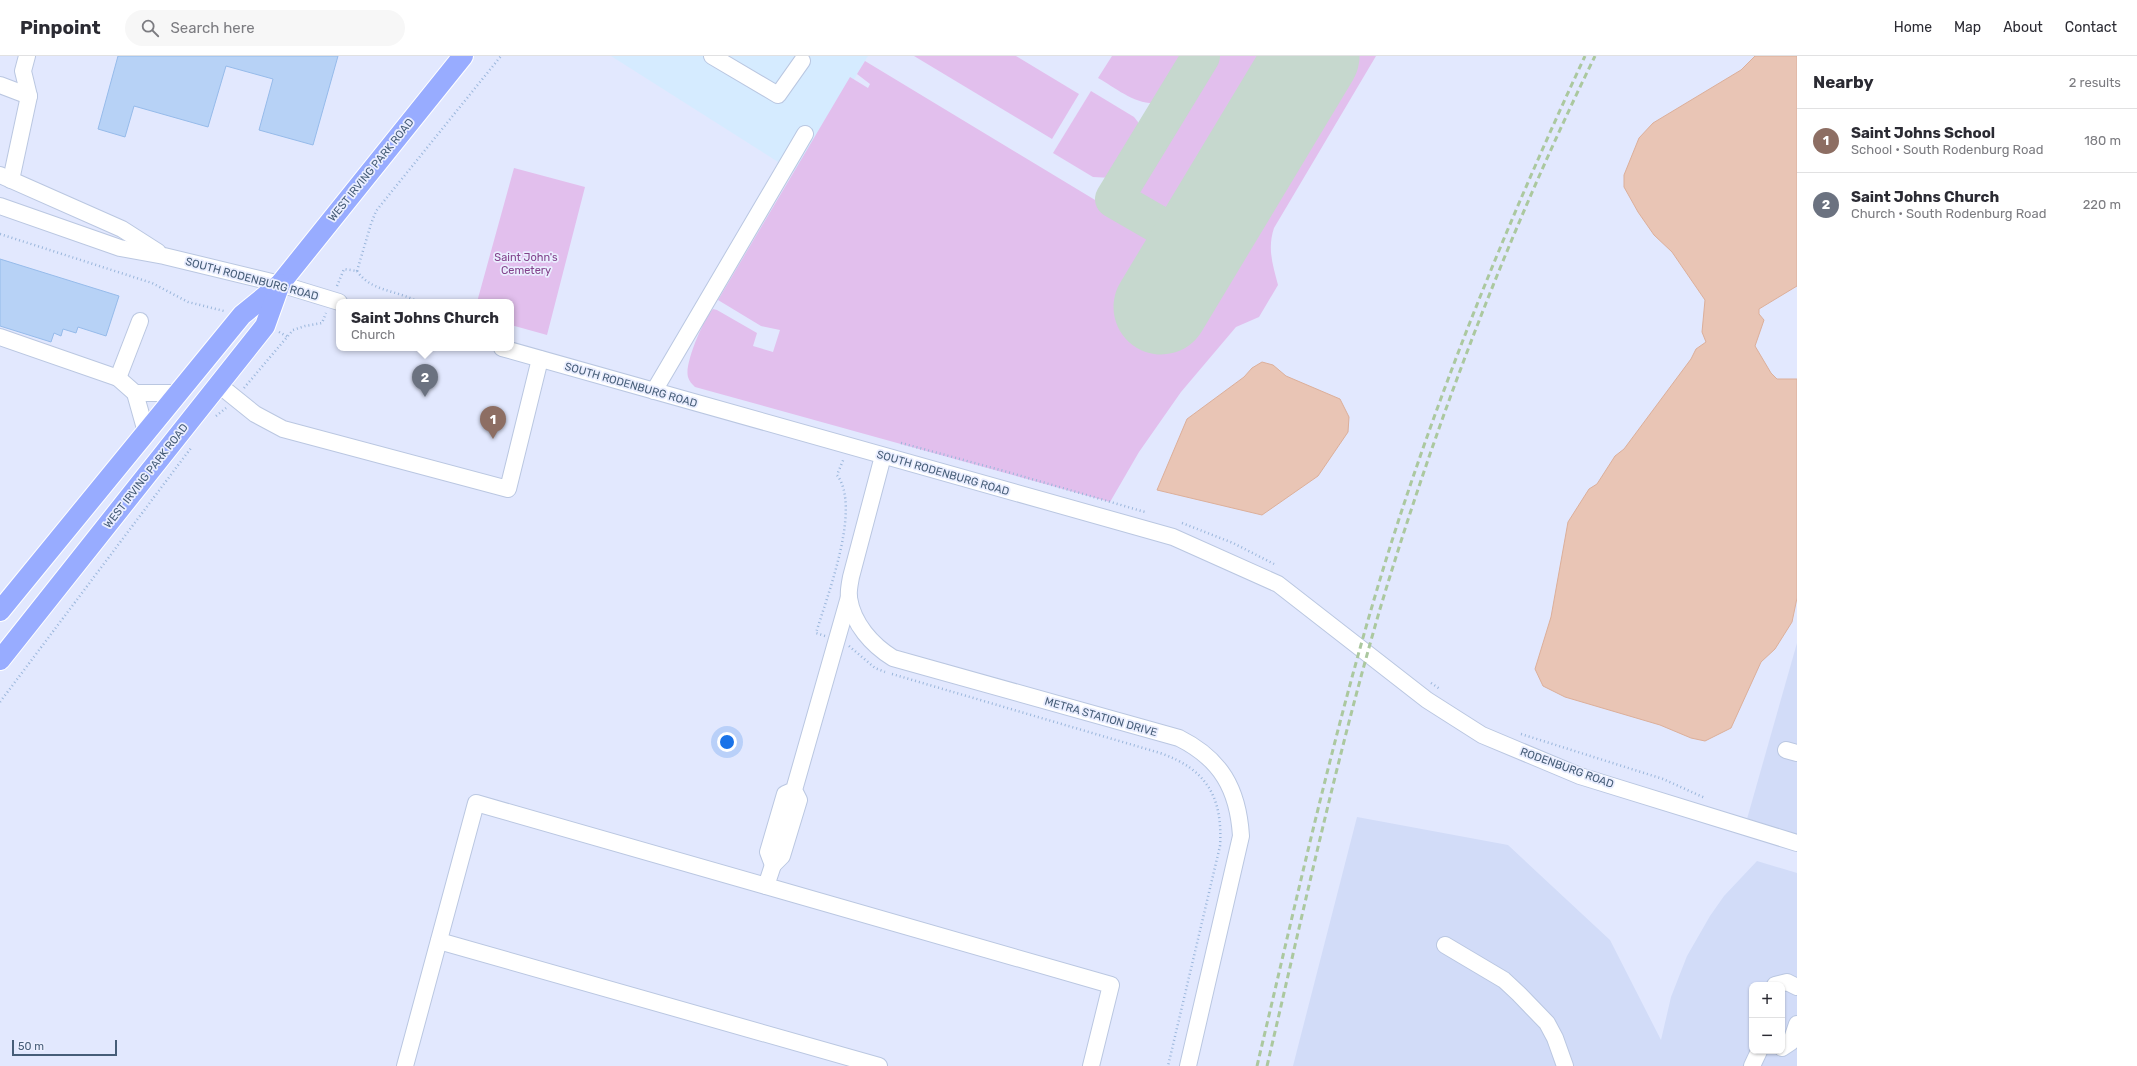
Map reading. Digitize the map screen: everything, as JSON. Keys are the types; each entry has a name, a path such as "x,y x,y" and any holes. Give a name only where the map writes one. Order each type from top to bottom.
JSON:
{"main road":[{"name":"WEST IRVING PARK ROAD","path":"0,611 242,315 280,284 463,56"},
{"name":"WEST IRVING PARK ROAD","path":"0,660 265,326 280,284"}],"street":[{"path":"5,178 30,96 23,71 27,56"},
{"path":"712,56 778,95 802,61"},
{"path":"0,85 30,96"},
{"path":"654,391 805,134"},
{"name":"SOUTH RODENBURG ROAD","path":"5,178 122,229 164,256"},
{"name":"SOUTH RODENBURG ROAD","path":"0,206 120,248 164,256 280,284 336,301"},
{"path":"118,378 140,321"},
{"path":"0,337 118,378 135,393 146,432"},
{"name":"SOUTH RODENBURG ROAD","path":"513,351 1173,537 1278,584 1360,649"},
{"path":"219,385 234,399 255,414 283,429 508,489 540,358"},
{"path":"135,393 178,393"},
{"name":"METRA STATION DRIVE","path":"884,456 851,577 849,597 854,616 866,635 880,650 893,658 1179,738 1198,748 1214,762 1227,780 1234,797 1240,821 1241,836 1188,1066"},
{"path":"766,886 773,865 768,852 785,794 794,790 849,597"},
{"name":"RODENBURG ROAD","path":"1360,649 1427,700 1482,735 1580,776 1797,843"},
{"path":"405,1066 476,803 1111,985 1091,1066"},
{"path":"439,941 879,1066"},
{"path":"1445,945 1504,980 1519,994 1547,1023 1555,1038 1565,1066"},
{"path":"1785,982 1797,987"},
{"path":"1785,1046 1791,1042 1797,1024"},
{"path":"1752,1066 1758,1054"}],"path":[{"path":"412,299 375,287 362,279 357,271 371,224 376,212 501,56"},
{"path":"0,234 152,283 188,302 200,305"},
{"path":"344,269 357,271"},
{"path":"214,418 234,399 293,330 322,323"},
{"path":"0,702 194,445"},
{"path":"823,635 816,633 843,541 846,518 844,486 838,474 841,469"},
{"path":"847,644 860,657 875,668 895,676 1176,758 1195,771 1205,783 1213,795 1219,810 1221,828 1220,846 1168,1066"},
{"path":"1426,679 1445,693"},
{"path":"1520,733 1663,779 1709,799"}],"shaded area":[{"path":"611,56 868,56 797,174"},
{"path":"1755,56 1797,56 1797,286 1759,309 1759,314 1764,320 1755,346 1771,373 1777,379 1797,379 1797,598 1792,622 1775,649 1761,662 1731,728 1705,741 1691,738 1660,725 1565,697 1543,686 1535,669 1551,617 1568,522 1589,489 1597,484 1615,456 1624,449 1691,359 1696,349 1706,342 1702,332 1705,300 1672,252 1654,235 1638,212 1624,187 1624,175 1639,138 1653,123 1741,70"},
{"path":"1262,362 1273,365 1286,376 1340,399 1349,417 1348,432 1318,476 1262,515 1157,490 1187,419 1244,377 1252,368"},
{"path":"1797,643 1797,842 1745,826"},
{"path":"1357,817 1508,845 1610,940 1661,1040 1671,997 1687,956 1710,916 1724,896 1757,861 1797,873 1797,1066 1293,1066"}],"green space":[{"path":"914,56 1016,56 1079,94 1052,139"},
{"path":"1112,56 1184,56 1157,103 1149,103 1133,99 1098,78"},
{"path":"1216,56 1275,56 1187,200 1181,206 1173,209 1166,210 1158,208 1151,205 1146,200 1141,194 1138,186"},
{"path":"1351,56 1376,56 1274,228 1271,250 1278,285 1259,317 1236,327 1181,392 1139,452 1110,502 695,387 689,380 688,371 692,352 700,331 713,309 757,333 753,346 773,352 780,330 761,326 718,300 850,77 868,88 870,84 857,74 865,61 1163,241 1130,296 1185,329"},
{"path":"1091,91 1134,117 1138,122 1138,136 1112,178 1093,177 1053,153"},
{"name":"Saint John's Cemetery","path":"514,168 585,187 547,335 514,326 514,299 478,299"}],"building":[{"path":"118,56 338,56 313,145 259,130 273,79 226,66 208,127 134,106 125,137 98,129"},
{"path":"0,259 119,296 106,336 78,327 76,333 63,329 61,336 54,333 51,342 0,326"}],"taxiway":[{"path":"1197,247 1114,199 1201,56"}],"runway":[{"path":"1161,307 1312,56"}],"railway":[{"path":"1257,1066 1349,688 1366,625 1406,498 1428,434 1476,306 1529,180 1585,56"},
{"path":"1267,1066 1320,837 1364,666 1380,609 1425,467 1476,328 1504,259 1563,123 1595,56"}],"place":[{"name":"Saint Johns Church","path":"425,397"},
{"name":"Saint Johns School","path":"493,439"}]}
